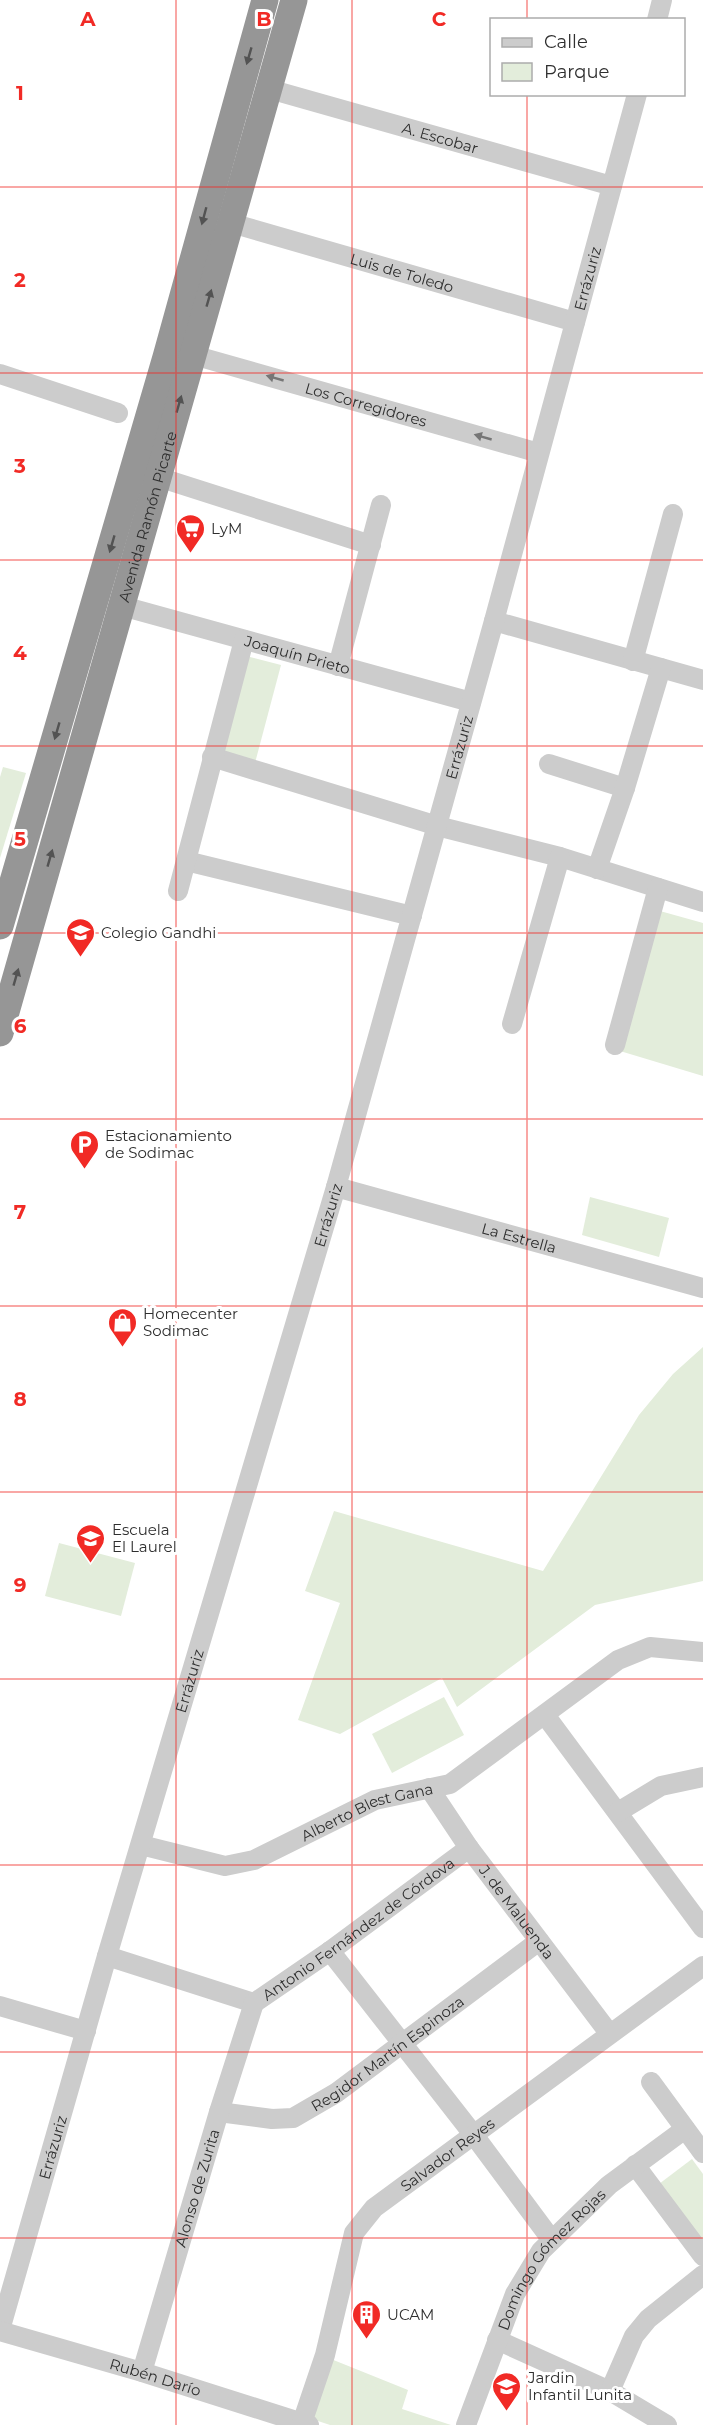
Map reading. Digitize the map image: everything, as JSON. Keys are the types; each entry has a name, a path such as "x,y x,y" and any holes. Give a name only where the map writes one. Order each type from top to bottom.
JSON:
{"highway":[{"name":"Avenida Ramón Picarte","path":"2,913 166,357 265,0"},
{"name":"Avenida Ramón Picarte","path":"0,1033 294,0"},
{"path":"166,357 178,353 193,355"}],"street":[{"path":"658,18 662,0"},
{"name":"A. Escobar","path":"269,89 612,186"},
{"name":"Errázuriz","path":"0,2330 107,1956 336,1186 494,621 636,96"},
{"name":"Luis de Toledo","path":"231,222 575,322"},
{"name":"Los Corregidores","path":"193,355 539,453"},
{"path":"0,374 118,413"},
{"path":"158,477 371,545"},
{"path":"338,666 381,505"},
{"path":"633,661 673,514"},
{"name":"Joaquín Prieto","path":"122,606 471,702"},
{"path":"494,621 703,680"},
{"path":"178,891 244,640"},
{"path":"597,869 625,788 661,668"},
{"path":"212,757 437,826 560,857 703,902"},
{"path":"549,764 625,788"},
{"path":"512,1024 560,857"},
{"path":"186,861 412,916"},
{"path":"615,1045 658,888"},
{"path":"2,913 34,915"},
{"name":"La Estrella","path":"336,1186 703,1288"},
{"name":"Alberto Blest Gana","path":"141,1845 225,1866 254,1860 375,1800 450,1784 618,1660 650,1647 703,1652"},
{"path":"545,1715 703,1928"},
{"path":"618,1812 661,1786 703,1777"},
{"name":"J. de Maluenda","path":"429,1788 469,1848 609,2033"},
{"name":"Antonio Fernández de Córdova","path":"107,1956 254,2004 469,1848"},
{"name":"Regidor Martín Espinoza","path":"219,2112 272,2119 293,2118 336,2093 539,1941"},
{"path":"330,1951 473,2134 551,2239"},
{"name":"Salvador Reyes","path":"306,2424 354,2233 374,2208 703,1966"},
{"name":"Alonso de Zurita","path":"142,2372 219,2112 254,2004"},
{"path":"0,2006 86,2031"},
{"path":"651,2082 703,2153"},
{"name":"Domingo Gómez Rojas","path":"466,2425 522,2279 551,2239 609,2184 685,2129"},
{"path":"635,2166 703,2256"},
{"path":"610,2391 634,2336 648,2319 703,2275"},
{"name":"Rubén Darío","path":"0,2330 306,2424"},
{"path":"497,2340 610,2391 667,2425"}],"green space":[{"path":"246,656 281,665 255,763 217,752"},
{"path":"3,767 26,773 0,858 0,777"},
{"path":"660,911 703,923 703,1076 620,1051"},
{"path":"590,1197 669,1218 659,1257 582,1235"},
{"path":"703,1347 703,1581 595,1605 457,1707 442,1678 340,1734 298,1720 340,1603 305,1591 334,1511 543,1571 639,1415 673,1374"},
{"path":"59,1543 135,1563 121,1616 45,1596"},
{"path":"444,1697 464,1735 392,1773 372,1734"},
{"path":"692,2159 703,2174 703,2252 655,2187"},
{"path":"331,2359 408,2390 402,2409 451,2425 330,2425 312,2419"}],"place":[{"name":"LyM","path":"190,554"},
{"name":"Colegio Gandhi","path":"80,958"},
{"name":"Estacionamiento de Sodimac","path":"84,1170"},
{"name":"Homecenter Sodimac","path":"122,1348"},
{"name":"Escuela El Laurel","path":"91,1564"},
{"name":"UCAM","path":"366,2340"},
{"name":"Jardin Infantil Lunita","path":"507,2412"}]}
